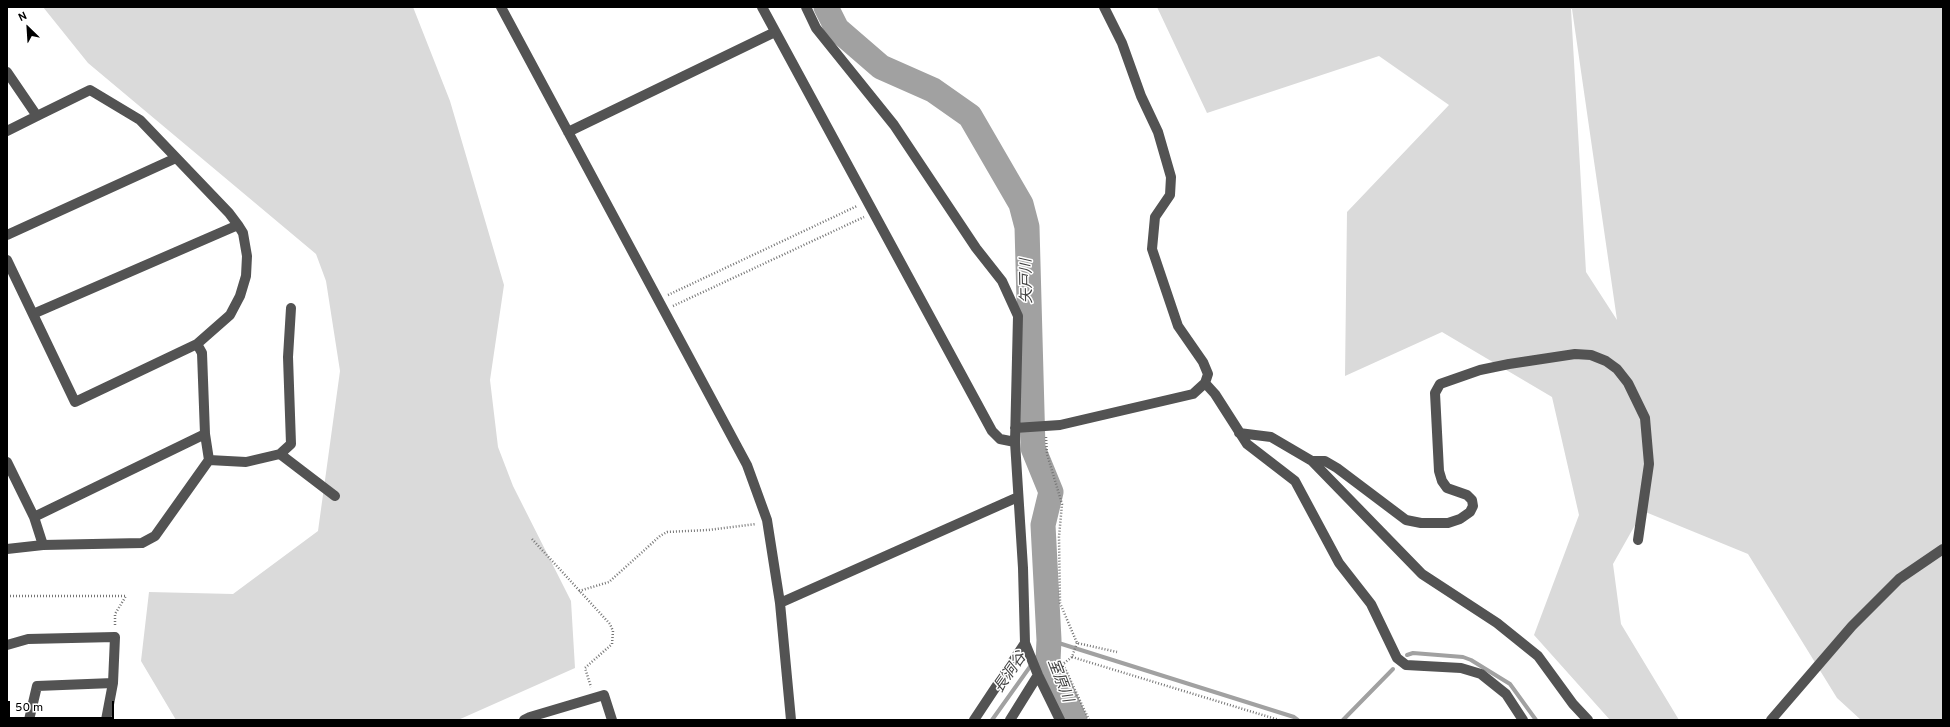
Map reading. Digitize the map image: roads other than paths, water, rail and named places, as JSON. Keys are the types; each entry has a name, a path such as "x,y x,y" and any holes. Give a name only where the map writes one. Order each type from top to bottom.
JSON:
{"street":[{"path":"501,7 747,465 767,520 780,603 791,720"},
{"path":"762,7 992,431 1000,439 1015,442"},
{"path":"806,7 816,28 894,125 976,248 1002,281 1018,316 1015,442 1027,648 1038,675 1060,720"},
{"path":"1015,428 1060,425 1193,394 1205,383 1208,374 1203,362 1178,326 1152,249 1155,218 1170,195 1171,177 1158,132 1141,96 1122,43 1104,7"},
{"path":"568,132 775,32"},
{"path":"7,72 37,116"},
{"path":"7,131 90,90 140,120 229,213 243,233 247,256 246,276 240,296 230,315 197,344 75,402 7,260"},
{"path":"7,235 176,158"},
{"path":"33,314 238,225"},
{"path":"209,460 246,462 280,454 291,444 288,357 291,308"},
{"path":"7,548 43,545 142,543 155,536 209,460 205,434 202,353 197,344"},
{"path":"1312,461 1325,461 1337,468 1406,520 1422,523 1448,523 1460,519 1470,512 1473,506 1472,500 1467,495 1447,488 1442,481 1439,471 1435,393 1440,384 1480,370 1510,364 1575,354 1591,355 1606,361 1617,369 1628,383 1645,418 1649,464 1638,540"},
{"path":"1205,383 1215,394 1247,444 1295,481 1339,563 1371,604 1397,658 1406,665 1461,668 1481,674 1506,694 1523,720"},
{"path":"1239,433 1271,437 1312,461 1422,574 1497,624 1538,656 1573,704 1588,720"},
{"path":"34,518 205,434"},
{"path":"280,454 335,496"},
{"path":"7,462 34,518 43,545"},
{"path":"780,603 1018,497"},
{"path":"1770,720 1852,626 1899,579 1943,549"},
{"path":"7,645 28,639 115,638 113,683 106,720"},
{"path":"974,720 1027,648"},
{"path":"1010,720 1038,675"},
{"path":"29,720 37,686 113,683"},
{"path":"524,720 604,695 612,720"}],"waterway":[{"name":"矢戸川","path":"826,7 837,29 881,67 933,90 970,116 1021,204 1027,227 1033,448 1051,492 1043,525 1049,640 1048,661 1075,720"},
{"name":"長洞谷","path":"992,720 1049,640 1294,717 1298,720"},
{"path":"1407,655 1413,653 1463,657 1471,660 1510,684 1536,720"},
{"path":"1343,720 1393,669"}],"water label":[{"name":"室原川","path":"1059,681"}]}
